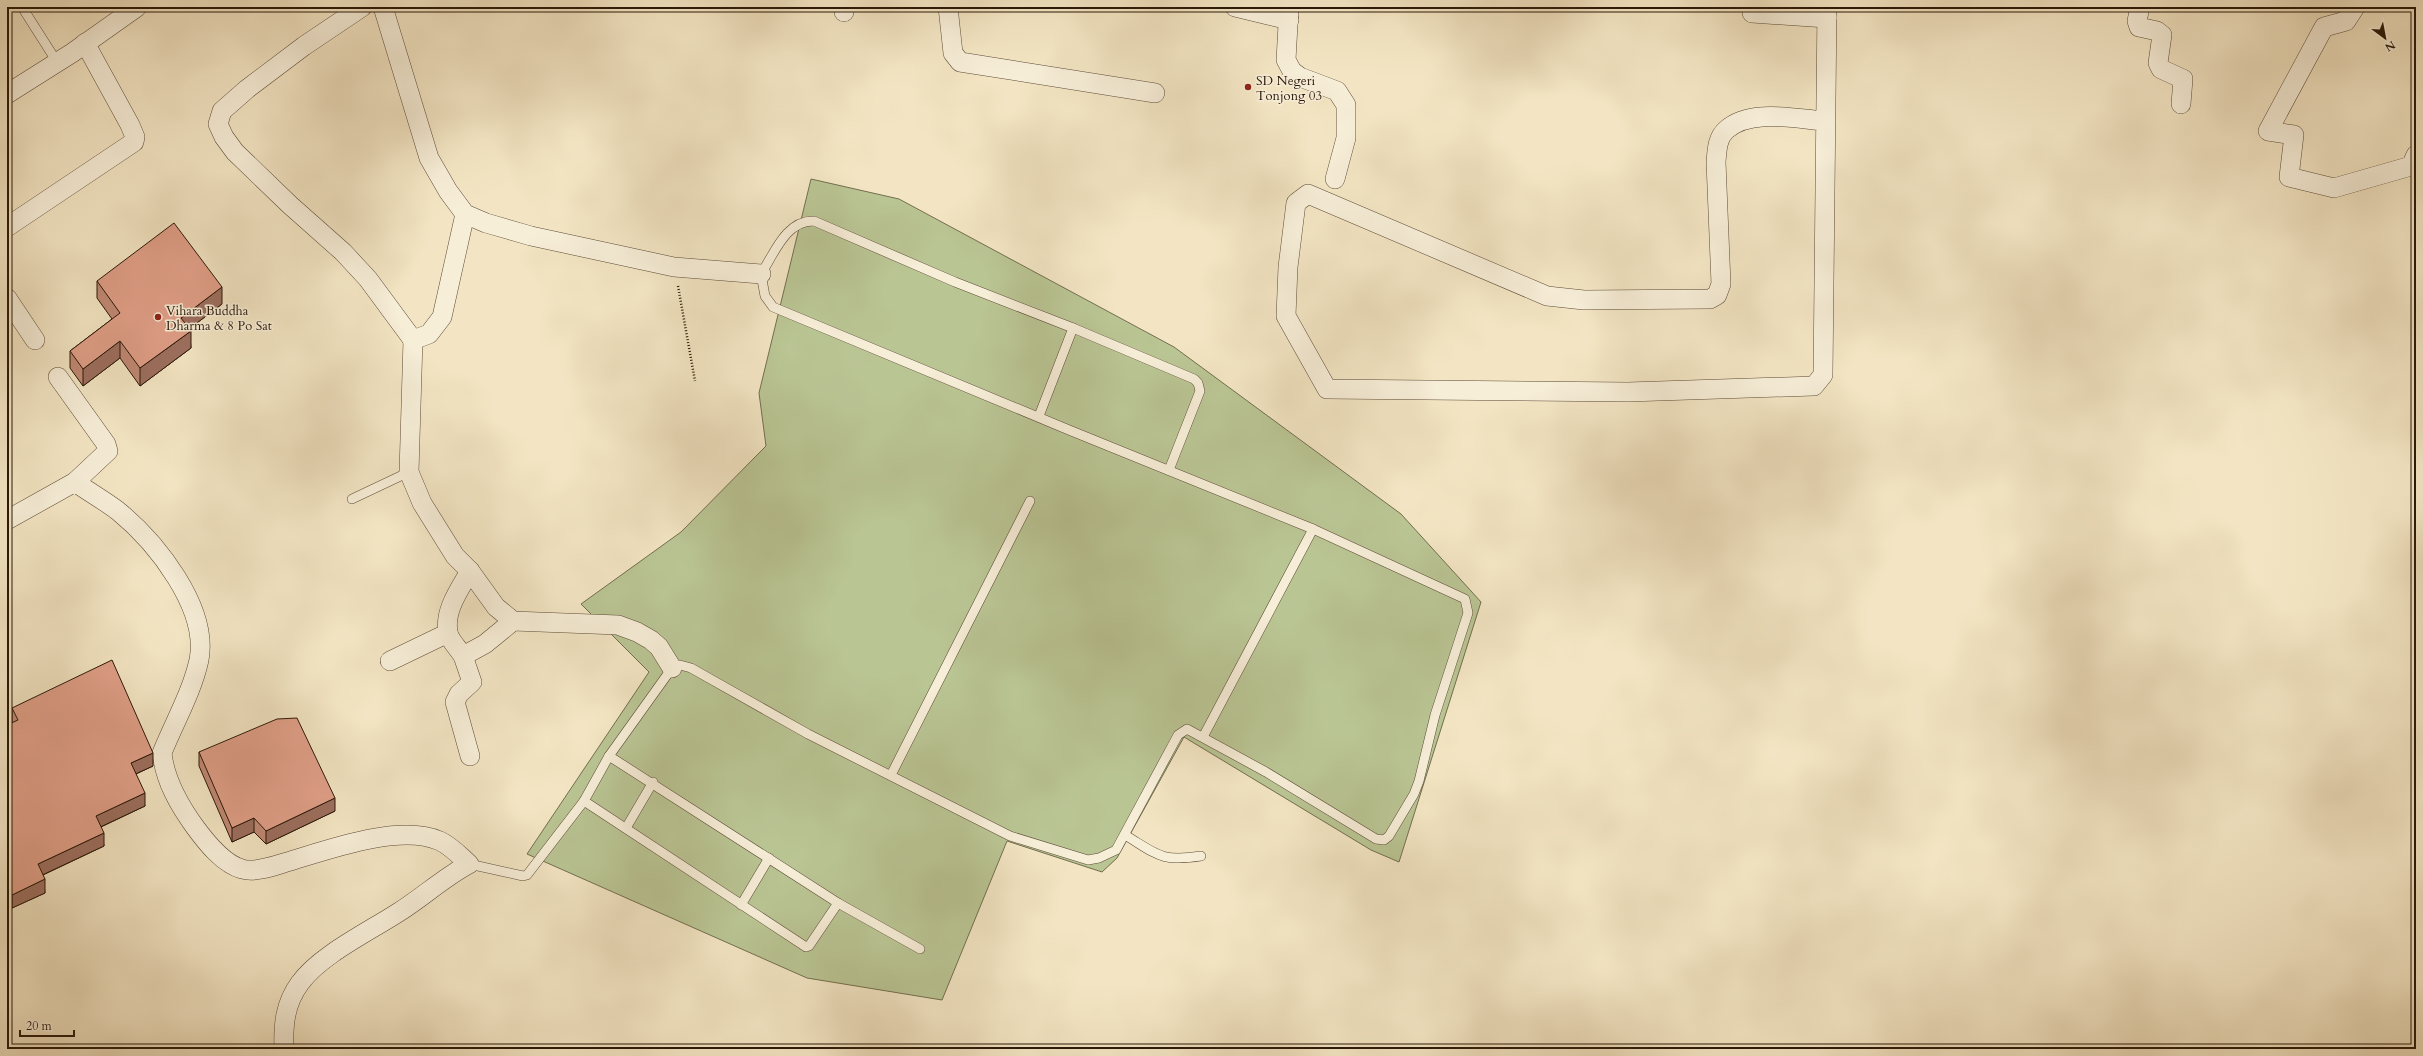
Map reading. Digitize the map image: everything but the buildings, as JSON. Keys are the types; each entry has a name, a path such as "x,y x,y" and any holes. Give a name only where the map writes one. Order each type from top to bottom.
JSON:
{"street":[{"path":"7,94 57,62 137,7"},
{"path":"362,7 304,46 222,111 218,124 224,137 235,152 290,205 343,252 368,279 414,340 409,472 435,526 455,556 470,571 496,607 512,621 618,625 637,632 651,640 659,647 672,668"},
{"path":"383,7 429,158 448,191 465,214 486,223 531,236 674,267 761,274"},
{"path":"948,7 953,53 960,62 1155,93"},
{"path":"1235,7 1289,13 1286,60 1292,71 1300,77 1337,91 1346,105 1348,115 1346,138 1335,179"},
{"path":"2140,7 2137,21 2140,27 2157,31 2162,35 2158,63 2161,69 2183,79 2181,104"},
{"path":"2355,7 2346,20 2324,27 2268,131 2294,136 2289,177 2334,188 2411,166 2416,155"},
{"path":"1752,13 1827,13 1826,121 1823,375 1817,385 1811,387 1628,392 1327,389 1286,316 1288,267 1296,203 1308,194 1547,296 1584,300 1710,299 1717,295 1721,284 1716,162 1718,142 1721,136 1732,126 1755,118 1826,121"},
{"path":"7,226 134,142 135,137 130,125 85,43"},
{"path":"414,340 429,334 442,317 465,214"},
{"path":"7,298 35,340"},
{"path":"7,520 75,482 108,451 106,444 58,377"},
{"path":"75,482 118,511 144,538 166,563 197,618 199,659 162,753 167,779 176,797 209,844 235,866 243,870 251,870 271,867 353,842 395,836 423,836 441,842 469,864 446,876 400,912 317,965 300,982 288,1003 283,1028 284,1049"},
{"path":"470,571 454,598 449,614 448,633 463,656 472,682 459,694 455,702 470,756"},
{"path":"463,656 485,644 512,621"},
{"path":"390,661 448,633"}],"lane":[{"path":"22,7 57,62"},
{"path":"469,864 526,876 584,802 609,756 672,668 680,665 691,668 808,734 1010,836 1088,860 1099,858 1116,850 1178,735 1188,729 1380,841 1384,840 1389,836 1414,794 1436,714 1468,613 1468,605 1459,596 1313,529 1168,470 1039,416 922,370 773,307 765,296 761,274 791,228 806,221 814,221 955,282 1073,328 1194,379 1198,383 1200,391 1168,470"},
{"path":"1039,416 1073,328"},
{"path":"352,499 409,472"},
{"path":"891,775 1030,501"},
{"path":"1203,738 1313,529"},
{"path":"609,756 653,782 711,823 769,858 838,903 920,950"},
{"path":"626,828 653,782"},
{"path":"584,802 626,828 807,948 838,903"},
{"path":"1125,835 1161,857 1170,859 1201,856"},
{"path":"741,905 769,858"}],"path":[{"path":"674,267 695,381"}],"green space":[{"path":"811,179 899,199 1174,347 1401,514 1481,602 1399,862 1371,850 1184,737 1117,858 1102,872 1007,841 942,1000 807,978 527,854 649,672 581,604 681,532 766,446 759,393"}],"place":[{"name":"SD Negeri Tonjong 03","path":"1248,87"},
{"name":"Vihara Buddha Dharma & 8 Po Sat","path":"158,317"}]}
